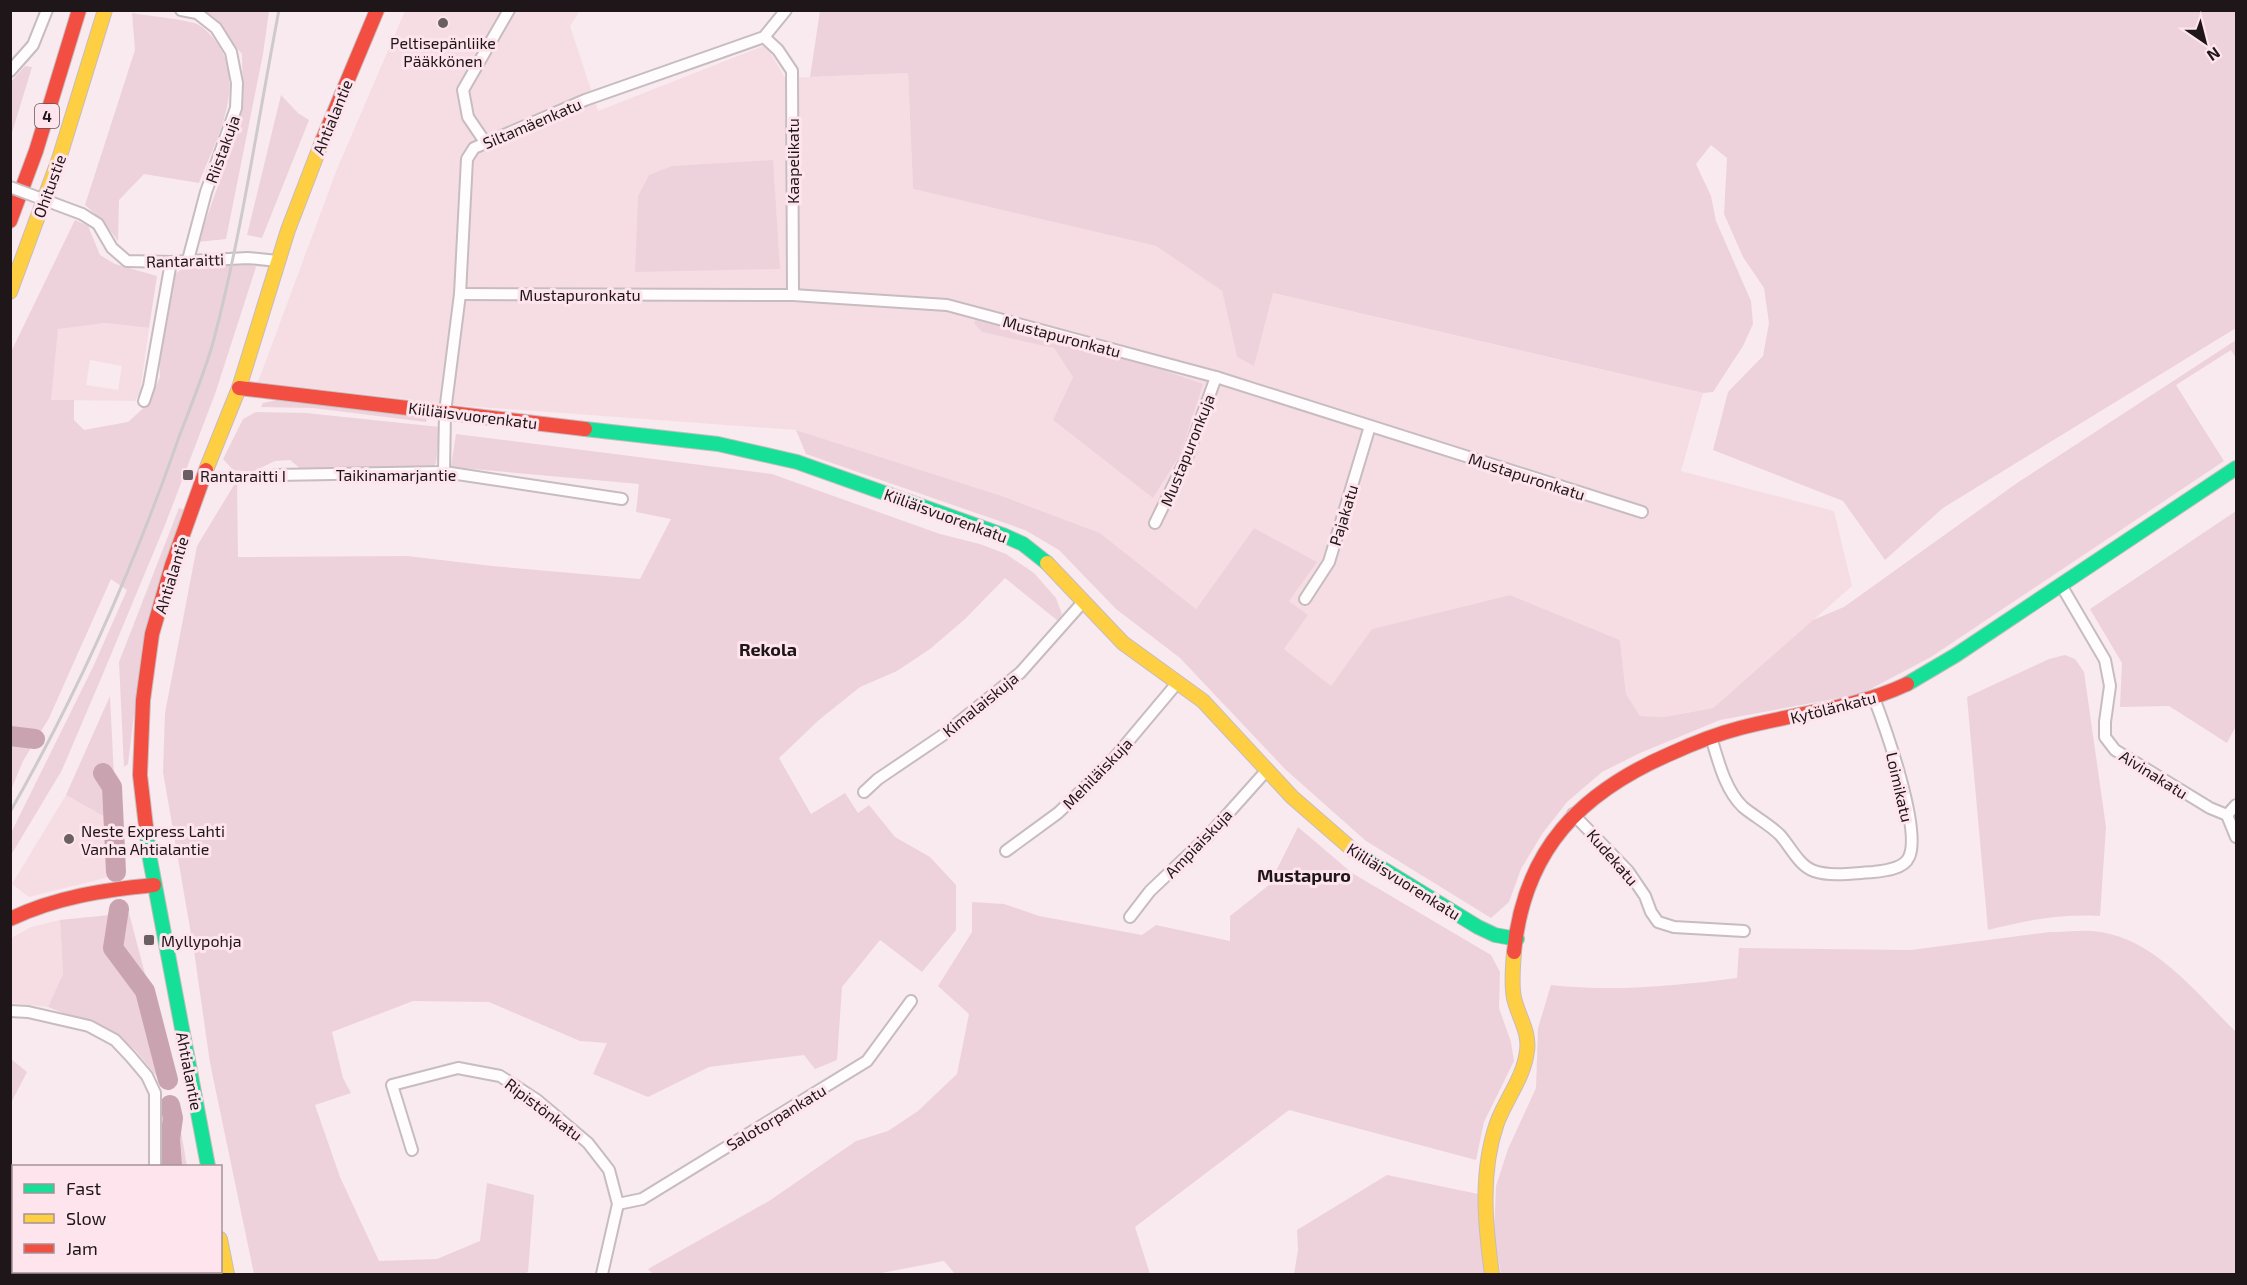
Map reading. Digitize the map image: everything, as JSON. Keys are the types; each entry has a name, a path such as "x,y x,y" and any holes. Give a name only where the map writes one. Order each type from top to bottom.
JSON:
{"main road":[{"name":"Ohitustie","path":"10,221 36,151 79,10"},
{"name":"Ohitustie","path":"10,292 59,159 105,10"},
{"name":"Ahtialantie","path":"208,1165 154,885 140,775 143,700 152,634 172,565 238,388 278,261 320,145 376,10"},
{"name":"Kiiliäisvuorenkatu","path":"238,388 718,444 796,462 982,526 1023,544 1055,571 1123,643 1203,701 1302,806 1351,849 1478,927 1495,935 1517,939"},
{"name":"Kytölänkatu","path":"1492,1275 1486,1238 1487,1155 1496,1124 1522,1071 1527,1052 1527,1037 1513,986 1519,917 1535,873 1558,832 1573,814 1591,797 1634,770 1712,737 1756,724 1838,709 1874,698 1921,676 2236,468"},
{"path":"10,919 40,906 82,896 154,885"},
{"path":"222,1249 227,1275"}],"street":[{"path":"10,71 33,45 47,10"},
{"name":"Riistakuja","path":"181,10 198,12 216,28 231,52 237,83 236,108 206,192 188,260"},
{"path":"485,142 468,117 463,90 509,10"},
{"path":"764,38 786,10"},
{"name":"Siltamäenkatu","path":"444,472 445,412 460,294 467,159 474,148 585,100 764,38"},
{"name":"Kaapelikatu","path":"764,38 778,50 792,71 793,295"},
{"name":"Rantaraitti","path":"10,187 82,214 98,224 112,248 127,261 171,262 248,258 278,261"},
{"path":"144,401 149,386 171,262"},
{"name":"Mustapuronkatu","path":"460,294 793,295 947,305 1215,377 1642,512"},
{"name":"Mustapuronkuja","path":"1155,523 1164,509 1188,455 1215,377"},
{"name":"Pajakatu","path":"1305,598 1329,562 1370,426"},
{"name":"Taikinamarjantie","path":"276,475 444,472 622,499"},
{"name":"Aivinakatu","path":"2061,585 2104,660 2108,672 2110,686 2105,737 2115,750 2210,808 2227,814"},
{"name":"Kimalaiskuja","path":"864,792 878,778 943,735 1020,673 1083,602"},
{"name":"Mehiläiskuja","path":"1006,852 1058,813 1110,763 1178,682"},
{"name":"Loimikatu","path":"1712,737 1725,779 1732,793 1741,805 1778,833 1803,865 1811,871 1823,874 1883,871 1900,866 1909,857 1911,839 1902,784 1874,698"},
{"name":"Ampiaiskuja","path":"1130,917 1150,891 1208,836 1267,770"},
{"path":"2236,805 2227,814 2236,837"},
{"name":"Kudekatu","path":"1573,814 1628,871 1645,896 1650,912 1658,922 1674,927 1744,931"},
{"name":"Salotorpankatu","path":"618,1204 642,1199 867,1061 911,1001"},
{"path":"10,1011 28,1012 89,1026 115,1040 147,1076 155,1093 155,1165"},
{"name":"Ripistönkatu","path":"412,1150 392,1085 458,1068 500,1076 537,1100 588,1143 609,1170 618,1204 602,1275"}],"shaded area":[{"path":"206,11 269,11 263,54 226,239 198,242 231,149 243,103 242,54"},
{"path":"405,11 580,11 570,26 598,111 766,45 785,78 908,73 913,189 1156,246 1222,291 1237,357 1254,366 1272,293 1703,393 1681,471 1834,511 1852,586 1713,708 1664,717 1640,716 1626,694 1620,640 1510,595 1372,629 1332,687 1284,649 1307,615 1289,601 1254,528 1196,609 1100,533 1002,496 796,430 466,406 258,382 337,169"},
{"path":"820,11 2236,11 2236,328 1943,508 1885,560 1843,501 1713,450 1728,392 1763,356 1769,323 1764,288 1743,257 1724,214 1727,158 1711,145 1696,164 1711,196 1716,221 1751,301 1753,324 1743,346 1713,392 1703,393 1273,293 1254,366 1237,357 1222,291 1156,246 913,189 908,73 810,77"},
{"path":"132,13 191,22 205,29 217,43 226,60 229,95 220,131 199,183 144,174 119,200 118,241 104,222 85,205 135,50"},
{"path":"25,66 32,67 11,136 11,82"},
{"path":"281,95 298,113 309,120 262,238 247,235"},
{"path":"773,160 780,269 635,272 638,196 649,175 672,166"},
{"path":"75,220 88,226 100,255 115,264 157,276 149,328 105,323 58,329 51,400 74,400 74,420 84,430 128,422 147,405 160,377 159,357 171,277 182,269 251,264 256,267 215,394 165,525 105,669 62,770 11,855 11,833 94,665 127,590 111,579 49,718 23,761 11,790 10,354"},
{"path":"977,317 1116,354 1203,384 1180,455 1153,498 1053,420 1073,377 1054,348 982,332 974,323"},
{"path":"105,323 149,328 140,392 135,401 50,400 58,328","holes":["90,360 122,366 118,390 86,385"]},
{"path":"2236,340 2236,358 2231,350 2176,385 2224,461 1931,657 1861,694 1720,720 1640,753 1602,772 1567,802 1542,834 1521,869 1509,902 1491,918 1366,841 1286,770 1180,658 1116,609 1059,550 1025,530 806,454 796,430 1002,496 1100,533 1196,609 1254,528 1317,562 1289,601 1308,615 1284,649 1331,686 1372,629 1510,595 1620,640 1626,694 1640,716 1664,717 1713,708 1813,620 1844,607 2017,483"},
{"path":"277,400 428,414 426,422 313,408 261,407 263,403"},
{"path":"256,412 306,413 440,427 436,463 433,467 302,470 290,460 275,461 252,472 233,470 223,459 243,419"},
{"path":"456,434 772,474 940,534 980,544 1006,554 1034,573 1056,598 1062,614 1058,621 1005,578 965,619 930,649 897,671 860,687 819,720 779,758 811,814 845,793 858,813 869,805 895,837 930,857 956,885 956,930 922,972 880,940 842,987 837,1060 815,1069 804,1055 709,1067 648,1097 593,1074 607,1043 580,1041 489,1002 413,1001 332,1032 343,1078 351,1093 315,1105 340,1177 379,1261 437,1259 480,1241 487,1183 534,1195 528,1272 523,1274 254,1274 210,1063 194,951 163,772 165,713 197,546 237,480 238,557 407,556 640,579 671,519 636,512 639,484 451,467"},
{"path":"179,508 184,510 142,648 128,764 124,767 119,662"},
{"path":"2236,511 2236,726 2227,743 2169,706 2120,707 2122,663 2090,609"},
{"path":"2065,655 2075,659 2084,672 2106,827 2100,916 2044,918 1988,930 1967,697 2049,659"},
{"path":"110,696 114,777 107,818 66,795"},
{"path":"66,795 111,820 113,876 29,897 12,884"},
{"path":"1298,827 1352,873 1491,955 1500,972 1499,1008 1511,1042 1514,1061 1484,1122 1476,1160 1289,1110 1135,1227 1150,1274 955,1274 944,1261 876,1274 653,1274 648,1269 769,1201 856,1141 888,1131 918,1111 957,1074 969,1014 938,986 972,932 972,902 1004,904 1039,916 1142,935 1156,925 1230,941 1230,916 1269,885"},
{"path":"129,913 172,1077 161,1082 137,1052 116,1034 48,1007 63,974 60,920"},
{"path":"60,920 63,974 48,1007 11,1003 11,938 31,927"},
{"path":"2050,932 2101,932 2121,937 2140,946 2191,986 2236,1032 2236,1274 1501,1274 1494,1236 1496,1186 1508,1149 1536,1088 1538,1028 1551,985 1598,988 1644,987 1737,978 1739,948 1911,950"},
{"path":"11,1059 27,1072 11,1103"},
{"path":"175,1098 187,1165 163,1165 161,1101"},
{"path":"1387,1175 1478,1194 1487,1274 1294,1274 1298,1250 1297,1230"}],"waterway":[{"path":"10,736 35,739"},
{"path":"103,773 112,787 116,872"},
{"path":"119,909 113,948 145,991 168,1080"},
{"path":"170,1105 173,1118 170,1139 172,1165"}],"railway":[{"path":"10,812 59,721 124,581 206,364 233,258 279,10"}],"traffic: fast":[{"path":"585,429 718,444 797,462 1003,535 1023,544 1047,563"},
{"path":"1907,684 1956,655 2236,468"},
{"path":"146,827 149,854 208,1165"},
{"path":"1354,851 1478,927 1495,935 1517,939"}],"traffic: slow":[{"path":"10,292 59,159 105,10"},
{"path":"206,470 239,388 288,230 323,139"},
{"path":"1047,563 1123,643 1203,701 1292,797 1354,851"},
{"path":"1492,1274 1486,1217 1488,1160 1497,1123 1519,1079 1527,1051 1525,1031 1513,992 1514,952"},
{"path":"222,1249 227,1274"}],"traffic: jam":[{"path":"10,221 36,151 79,10"},
{"path":"323,139 377,10"},
{"path":"239,388 585,429"},
{"path":"146,827 140,775 143,700 152,634 172,565 206,470"},
{"path":"1514,952 1520,915 1530,883 1544,854 1563,828 1610,786 1680,749 1731,730 1846,705 1907,684"},
{"path":"10,919 63,900 117,889 154,885"}],"place":[{"name":"Peltisepänliike Pääkkönen","path":"443,23"},
{"name":"Rantaraitti I","path":"188,475"},
{"name":"Neste Express Lahti Vanha Ahtialantie","path":"69,839"},
{"name":"Myllypohja","path":"149,940"}],"district":[{"name":"Rekola","path":"768,649"},
{"name":"Mustapuro","path":"1304,875"}]}
